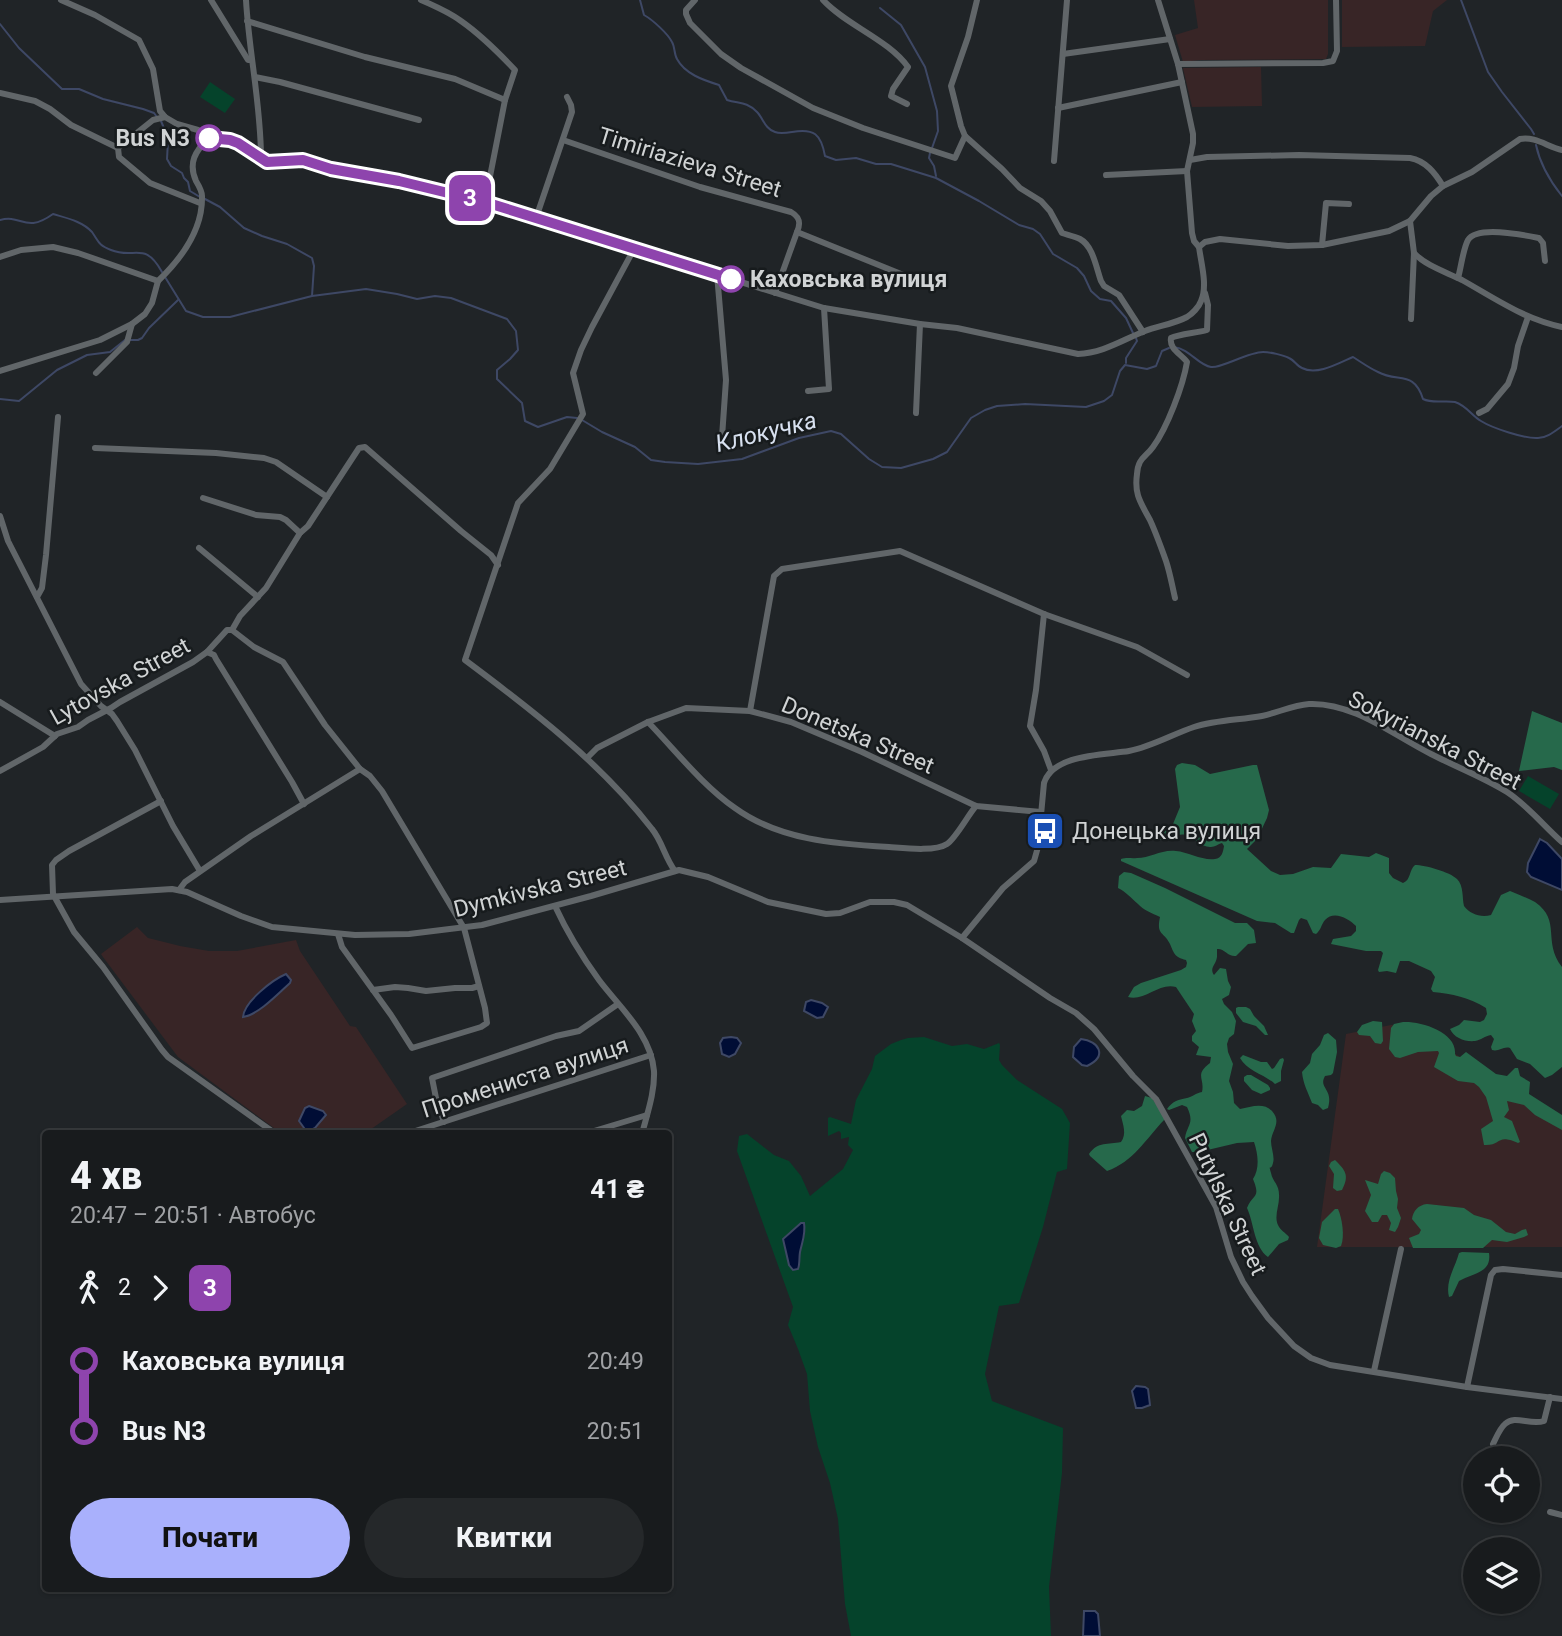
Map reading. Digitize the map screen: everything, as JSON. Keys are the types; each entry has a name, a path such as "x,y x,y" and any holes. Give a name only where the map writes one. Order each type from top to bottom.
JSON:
{"street":[{"path":"61,0 95,15 139,40 153,69 159,118 118,148"},
{"path":"211,0 248,60 251,60"},
{"path":"246,0 261,158"},
{"path":"421,0 461,21 515,70 505,100 485,202"},
{"path":"695,0 686,10 686,15 690,23 721,54 813,108 863,128 955,158 965,135"},
{"path":"823,0 900,55 908,67 891,96 907,104"},
{"path":"977,0 951,86 965,135 1020,188 1041,201 1062,233 1083,240 1089,247 1104,286 1119,295 1142,333"},
{"path":"1054,161 1067,0"},
{"path":"1158,0 1178,64 1193,134 1187,170 1192,233 1199,247 1208,305 1208,330 1171,338 1172,346 1187,362 1186,369 1170,415 1152,449 1142,457 1137,474 1138,499 1163,553 1175,598"},
{"path":"1178,64 1333,61 1337,51 1336,0"},
{"path":"247,22 365,57 455,79 505,100"},
{"path":"1063,54 1170,39"},
{"path":"255,77 419,120"},
{"path":"1058,108 1182,82"},
{"path":"0,93 36,101 50,108 71,125 118,148"},
{"path":"536,218 572,112 567,97"},
{"path":"159,118 198,131 209,138 238,143 261,158 273,162 303,160 331,169 399,181 485,202 824,308 957,328 1078,354 1093,353 1188,317 1199,306 1204,289"},
{"path":"1199,247 1205,242 1220,239 1289,246 1322,245 1389,232 1410,221 1443,186 1472,172 1520,139 1527,137 1562,150"},
{"path":"0,371 100,340 132,324 145,314 163,276 194,236 202,199 192,172 193,159 201,145 209,138"},
{"name":"Timiriazieva Street","path":"563,140 700,187 791,212 799,219 797,232"},
{"path":"118,148 119,157 150,183 202,199"},
{"path":"1190,160 1275,155 1410,158 1426,164 1443,186"},
{"path":"1105,175 1187,170"},
{"path":"1322,245 1326,203 1349,204"},
{"path":"1410,221 1414,253 1411,319"},
{"path":"775,293 797,232 906,276"},
{"path":"1458,278 1468,241 1476,234 1494,232 1539,238 1545,261"},
{"path":"0,257 21,250 53,247 163,276"},
{"path":"634,249 587,338 573,373 583,414 550,469 518,503 465,660 521,702 587,758 652,829 675,871"},
{"path":"1414,253 1420,259 1528,317 1562,327"},
{"path":"717,274 726,380 722,437"},
{"path":"808,391 829,389 824,308"},
{"path":"1479,413 1487,409 1508,384 1528,317"},
{"path":"96,373 128,340 132,324"},
{"path":"916,413 920,324"},
{"path":"37,597 42,588 47,548 58,417"},
{"name":"Lytovska Street","path":"0,771 43,747 61,732 78,727 185,667 207,652 225,631 232,630 240,616 258,597 300,533 308,526 359,448 365,447 491,555 498,565"},
{"path":"94,448 216,453 264,458 276,462 327,497"},
{"path":"203,498 257,515 280,517 300,533"},
{"path":"0,516 8,541 80,684 114,716 200,871"},
{"path":"200,548 258,597"},
{"path":"750,711 774,576 782,569 900,551 1044,614 1137,648 1187,675"},
{"path":"962,938 1003,888 1034,861 1038,847 1044,783 1051,770 1030,726 1044,614"},
{"path":"232,630 254,647 283,662 321,720 360,769 383,791 464,928 487,1022 481,1027 413,1048 342,947 338,934"},
{"path":"207,652 214,655 304,804"},
{"path":"0,702 55,736"},
{"name":"Sokyrianska Street","path":"1051,770 1079,759 1139,748 1195,726 1262,716 1308,704 1326,706 1348,711 1368,720 1507,793 1562,842"},
{"path":"0,708 8,706"},
{"name":"Donetska Street","path":"587,758 597,748 648,722 686,708 750,711 791,722 976,806 1041,812"},
{"path":"648,722 700,778 735,808 778,830 803,837 845,845 936,847 948,844 976,806"},
{"path":"179,890 200,871 251,836 360,769"},
{"path":"161,801 56,860 52,865 52,892 74,932 103,967 164,1053 270,1130"},
{"name":"Dymkivska Street","path":"0,900 159,889 179,890 272,927 338,934 386,935 482,925 675,871"},
{"name":"Putylska Street","path":"675,871 708,877 768,902 826,914 840,913 870,902 902,904 919,911 962,938 1084,1020 1133,1076 1152,1093 1214,1204 1231,1257 1243,1282 1268,1318 1305,1355 1330,1365 1562,1399"},
{"path":"555,906 591,968 644,1037 651,1055 653,1086 643,1130"},
{"path":"373,990 395,987 426,991 479,986"},
{"path":"444,1122 433,1090 432,1078 556,1036 579,1031 618,1004"},
{"name":"Промениста вулиця","path":"417,1130 651,1055"},
{"path":"597,1130 646,1115"},
{"path":"1374,1371 1401,1249"},
{"path":"1467,1387 1491,1275 1495,1270 1562,1275"},
{"path":"1493,1444 1504,1424 1514,1419 1536,1424 1544,1421 1550,1397"},
{"path":"1549,1512 1562,1515"}],"shaded area":[{"path":"1194,0 1328,0 1326,59 1183,62 1175,35 1198,28"},
{"path":"1342,0 1447,0 1433,11 1425,46 1342,47"},
{"path":"1261,67 1262,106 1192,107 1183,68"},
{"path":"137,927 148,938 209,951 237,951 296,940 300,951 350,1026 356,1027 407,1104 370,1130 277,1130 178,1057 101,954"},
{"path":"1409,1024 1474,1066 1562,1117 1562,1247 1317,1247 1346,1034"}],"green space":[{"path":"210,82 235,99 225,113 200,97"},
{"path":"1532,711 1562,723 1562,770 1554,767 1519,771"},
{"path":"1182,763 1195,765 1210,774 1257,765 1269,810 1257,839 1247,849 1271,871 1280,875 1313,867 1331,868 1341,854 1369,857 1376,853 1389,858 1389,873 1403,883 1415,865 1437,869 1454,876 1461,885 1464,906 1476,915 1491,915 1501,895 1510,891 1535,902 1548,917 1553,949 1562,967 1562,1067 1545,1078 1530,1064 1517,1059 1510,1048 1492,1050 1494,1039 1491,1035 1475,1041 1457,1037 1450,1029 1464,1020 1484,1020 1486,1008 1460,997 1433,992 1431,989 1435,977 1431,971 1409,961 1400,961 1396,973 1379,972 1383,953 1381,951 1331,944 1333,939 1351,936 1356,931 1356,926 1345,918 1329,917 1316,934 1307,920 1301,918 1294,933 1291,933 1275,923 1257,921 1121,861 1123,858 1142,858 1171,851 1210,859 1222,854 1222,843 1208,847 1183,835 1160,840 1148,836 1134,826 1158,832 1173,824 1180,807 1175,769"},
{"path":"1528,776 1559,794 1550,809 1519,791"},
{"path":"1124,872 1165,888 1235,923 1247,923 1254,930 1256,943 1248,944 1236,956 1217,949 1212,970 1214,975 1220,968 1226,969 1231,987 1229,995 1222,999 1236,1021 1234,1034 1227,1044 1233,1064 1229,1081 1234,1103 1240,1109 1257,1106 1268,1108 1276,1119 1271,1141 1273,1161 1270,1168 1279,1193 1277,1222 1289,1237 1268,1257 1257,1241 1247,1208 1256,1193 1253,1179 1258,1161 1254,1142 1192,1152 1185,1138 1190,1121 1187,1107 1182,1105 1167,1109 1176,1101 1202,1092 1201,1074 1210,1063 1211,1057 1196,1055 1199,1047 1192,1041 1196,1031 1192,1021 1194,1014 1176,987 1164,987 1140,997 1128,997 1134,987 1181,970 1187,963 1175,954 1160,930 1160,917 1142,908 1118,888 1119,876"},
{"path":"1238,1007 1250,1009 1268,1035 1256,1026 1243,1022 1236,1013"},
{"path":"1373,1021 1382,1022 1381,1044 1375,1043 1370,1036 1359,1035 1357,1032 1362,1025"},
{"path":"1419,1023 1436,1029 1450,1040 1456,1056 1460,1057 1466,1052 1496,1074 1507,1076 1518,1068 1520,1076 1530,1082 1529,1094 1562,1115 1562,1130 1535,1115 1524,1105 1507,1101 1509,1110 1504,1117 1512,1121 1520,1142 1506,1139 1484,1145 1481,1129 1493,1121 1486,1097 1474,1083 1458,1081 1434,1067 1438,1051 1395,1057 1389,1049 1391,1028 1394,1024"},
{"path":"1328,1033 1336,1040 1337,1052 1333,1073 1325,1076 1323,1080 1329,1102 1328,1108 1323,1110 1312,1103 1302,1072 1310,1063 1312,1054 1324,1035"},
{"path":"924,1037 952,1046 967,1044 984,1049 999,1043 999,1060 1002,1065 1017,1080 1062,1109 1070,1123 1067,1169 1057,1172 1019,1303 999,1306 985,1374 992,1401 1063,1428 1062,1473 1049,1587 1051,1636 851,1636 845,1604 838,1519 810,1411 807,1374 788,1325 793,1307 737,1151 739,1136 747,1134 774,1155 789,1161 801,1176 810,1196 843,1169 853,1150 848,1145 849,1137 841,1139 839,1131 828,1136 828,1118 851,1124 856,1100 872,1069 875,1056 891,1044 908,1038","holes":["802,1223 804,1234 800,1266 793,1270 789,1265 783,1239"]},
{"path":"1243,1055 1267,1062 1272,1069 1283,1058 1281,1081 1275,1084 1251,1069 1240,1058"},
{"path":"1247,1075 1268,1085 1270,1090 1261,1094 1252,1090 1244,1081"},
{"path":"1145,1096 1152,1098 1164,1120 1132,1156 1107,1171 1089,1154 1100,1145 1121,1142 1124,1133 1121,1116 1127,1110 1134,1111 1142,1106"},
{"path":"1335,1160 1344,1170 1346,1177 1342,1190 1337,1191 1333,1188 1334,1174 1329,1166"},
{"path":"1384,1171 1395,1178 1397,1208 1401,1218 1395,1232 1389,1230 1391,1223 1387,1215 1382,1215 1378,1222 1372,1222 1365,1211 1371,1195 1365,1180 1378,1184"},
{"path":"1427,1204 1464,1208 1474,1215 1491,1220 1506,1232 1515,1234 1526,1229 1528,1235 1507,1242 1492,1240 1483,1248 1413,1248 1409,1238 1419,1234 1421,1230 1412,1219 1419,1207"},
{"path":"1338,1209 1343,1232 1341,1246 1336,1248 1323,1245 1319,1238 1322,1222"},
{"path":"1459,1253 1489,1253 1488,1265 1480,1272 1459,1281 1449,1297 1449,1280"}],"water":[{"path":"1540,839 1562,859 1562,890 1531,877 1527,872 1528,863"},
{"path":"286,974 291,980 290,983 261,1008 243,1017 253,998"},
{"path":"811,1000 828,1007 823,1017 817,1018 804,1011 806,1002"},
{"path":"723,1038 737,1038 741,1043 735,1054 729,1057 722,1054 720,1043"},
{"path":"1081,1039 1092,1043 1099,1050 1094,1062 1087,1066 1073,1057 1074,1047"},
{"path":"309,1106 323,1111 326,1115 311,1130 306,1130 299,1121 305,1108"},
{"path":"804,1223 804,1231 799,1265 798,1269 793,1270 789,1265 783,1239"},
{"path":"1136,1386 1148,1389 1150,1405 1136,1408 1132,1391"},
{"path":"1084,1611 1095,1611 1098,1614 1100,1636 1083,1636"}],"waterway":[{"path":"640,0 644,15 670,39 677,59 685,69 701,79 719,85 727,100 753,108 772,131 811,132 819,138 825,156 836,160 856,158 876,164 891,164 936,178 1019,225 1033,229 1040,234 1053,254 1077,268 1091,291 1100,299 1111,301 1126,318 1133,333"},
{"path":"1461,0 1488,72 1534,134"},
{"path":"880,8 901,25 925,67 937,111 938,131 932,148"},
{"path":"0,24 19,48 62,89 79,89 103,99 143,109 157,117"},
{"path":"161,121 168,141 167,159 171,166 182,173 190,191 200,197"},
{"path":"1536,145 1546,172 1562,196"},
{"path":"930,153 929,158 936,176"},
{"path":"205,199 220,207 244,228 287,244 312,258 312,296"},
{"name":"Клокучка","path":"0,220 14,219 36,223 53,214 88,228 99,243 107,248 119,253 150,256 162,272"},
{"name":"Клокучка","path":"165,277 186,311 203,317 230,317 312,296 366,289 417,299 435,296 451,298 507,319 516,331 518,350 497,370 497,379 522,403 525,421 538,427 567,417 577,418"},
{"path":"0,399 19,401 57,370 87,355 110,352 125,340 142,338 178,300"},
{"path":"1126,363 1136,338"},
{"name":"Клокучка","path":"1174,347 1211,367 1263,352 1286,357 1308,370 1328,368 1353,357 1385,375 1410,381 1415,384 1423,399 1455,402 1493,427 1525,437 1541,438 1562,426"},
{"name":"Клокучка","path":"582,420 635,447 651,460 698,464 742,459 799,438 831,431 841,434 882,467 901,468 947,452 971,418 997,406 1025,404 1086,407 1104,401 1112,395 1120,371 1125,365 1147,369 1156,366 1162,351 1169,348"}],"bus line":[{"name":"3","path":"209,138 238,143 267,162 303,160 331,169 399,181 485,202 731,279"}],"place":[{"name":"Bus N3","path":"209,138"},
{"name":"Каховська вулиця","path":"731,279"},
{"name":"Донецька вулиця","path":"1045,831"}]}
